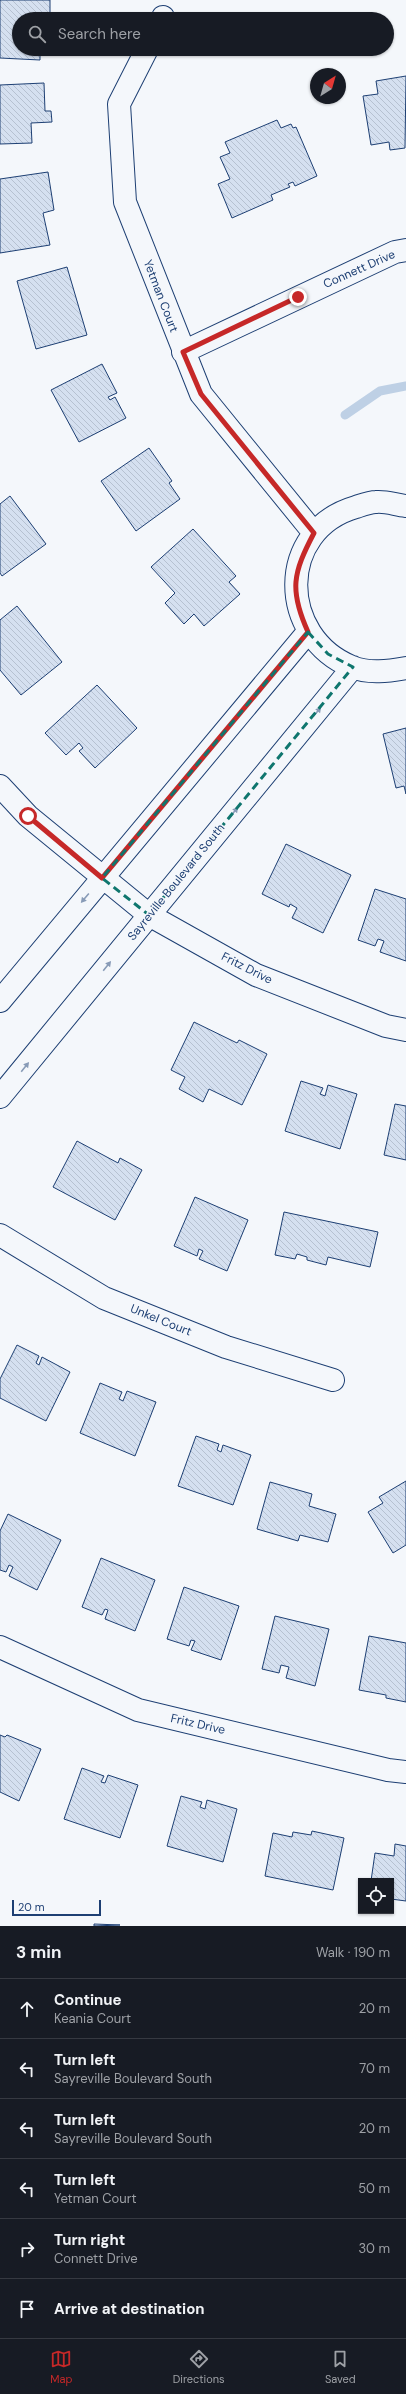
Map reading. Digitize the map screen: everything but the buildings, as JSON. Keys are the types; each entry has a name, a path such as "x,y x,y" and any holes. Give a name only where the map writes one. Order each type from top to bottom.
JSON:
{"street":[{"name":"Yetman Court","path":"143,56 119,104 125,202 183,352 201,394 314,533"},
{"name":"Connett Drive","path":"183,352 394,252 406,250"},
{"path":"406,506 375,502 340,512 314,533 299,561 295,586 299,612 308,632 328,654 353,668 383,672 406,668"},
{"path":"0,1000 308,632"},
{"name":"Sayreville Boulevard South","path":"0,1097 148,915 353,668"},
{"name":"Fritz Drive","path":"0,786 28,816 148,915 256,975 386,1026 406,1030"},
{"name":"Unkel Court","path":"0,1235 104,1298 226,1347 333,1380"},
{"name":"Fritz Drive","path":"0,1647 138,1710 388,1770 406,1772"}],"highlighted area":[{"path":"308,632 328,654 353,667 149,915 102,878"}],"waterway":[{"path":"345,415 380,391 406,386"}],"route":[{"path":"28,816 102,878 308,632 299,612 295,586 299,561 314,533 201,394 183,352 298,297"}]}
